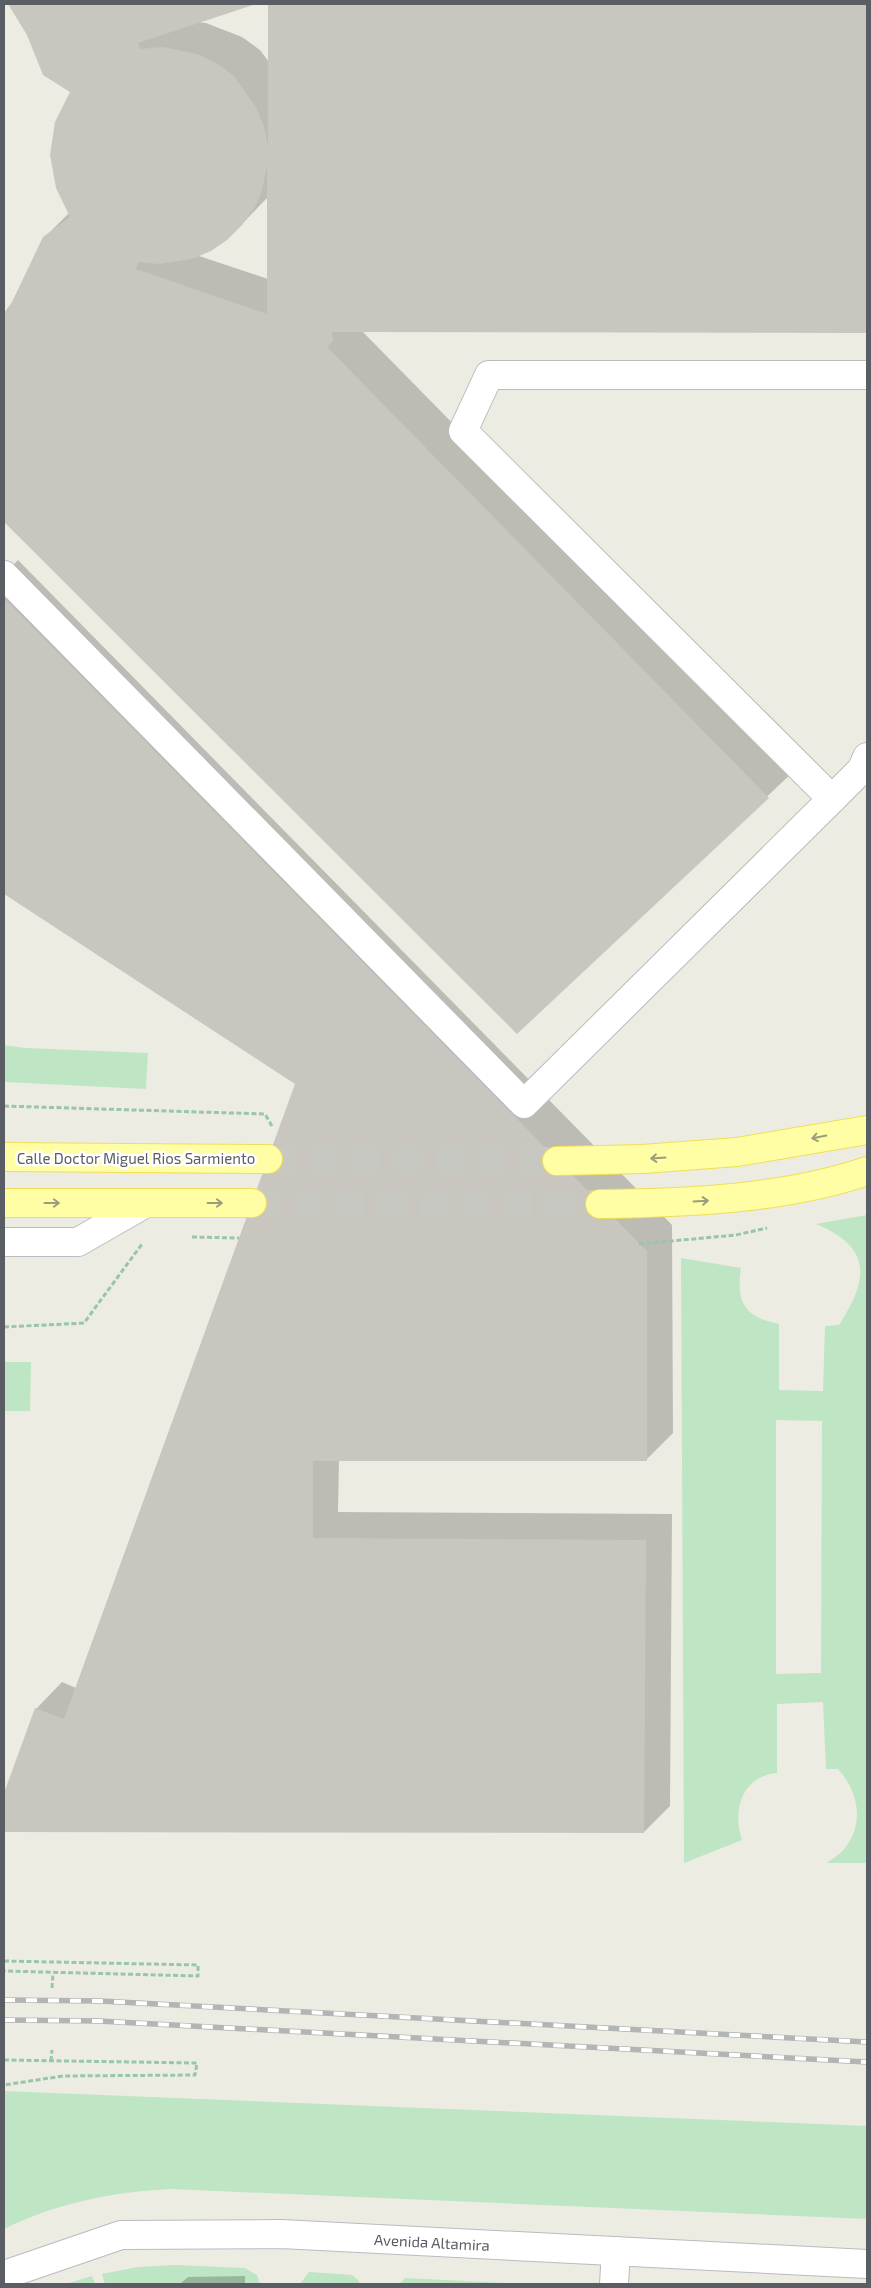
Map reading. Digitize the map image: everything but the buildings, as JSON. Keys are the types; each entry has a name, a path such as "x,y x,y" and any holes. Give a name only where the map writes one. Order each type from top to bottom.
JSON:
{"main road":[{"path":"557,1161 643,1159 737,1152 867,1130"},
{"name":"Calle Doctor Miguel Rios Sarmiento","path":"4,1157 272,1147"},
{"path":"600,1204 724,1199 843,1179 867,1171"},
{"path":"4,1203 252,1203"}],"street":[{"path":"832,799 464,431 489,375 867,375"},
{"path":"4,575 524,1104 862,769 867,757"},
{"path":"4,1242 78,1242 146,1203"},
{"name":"Avenida Altamira","path":"4,2277 10,2273 121,2236 282,2234 867,2264"},
{"path":"614,2284 616,2251"}],"path":[{"path":"4,1106 265,1114 272,1147"},
{"path":"4,1327 84,1323 148,1237"},
{"path":"184,1237 239,1238"},
{"path":"4,1961 198,1965 198,1976 4,1972"},
{"path":"52,1988 53,1973"},
{"path":"51,2061 52,2050"},
{"path":"4,2060 197,2063 195,2075 63,2076 4,2085"}],"green space":[{"path":"4,1045 25,1048 148,1053 146,1089 4,1082"},
{"path":"867,1215 867,1863 827,1863 845,1848 855,1828 857,1818 854,1797 845,1778 838,1769 826,1769 823,1702 777,1704 777,1773 755,1781 743,1796 739,1806 738,1817 742,1840 684,1863 681,1258 741,1268 740,1290 745,1306 758,1317 779,1324 779,1390 823,1391 825,1326 839,1325 849,1308 860,1278 860,1265 856,1253 847,1243 834,1233 816,1224","holes":["776,1420 822,1421 821,1673 776,1674"]},
{"path":"4,1362 31,1362 30,1411 4,1411"},
{"path":"4,2091 867,2126 867,2219 171,2189 85,2200 44,2212 4,2229"},
{"path":"176,2265 245,2268 257,2275 260,2284 105,2284 102,2274 138,2267"},
{"path":"309,2272 352,2275 359,2281 359,2284 300,2284"},
{"path":"92,2276 95,2284 66,2284"},
{"path":"405,2278 527,2284 399,2284"}],"tunnel":[{"path":"268,1159 557,1161"},
{"path":"252,1203 600,1204"}],"railway":[{"path":"4,2000 100,2001 867,2042"},
{"path":"4,2020 99,2021 867,2062"}]}
